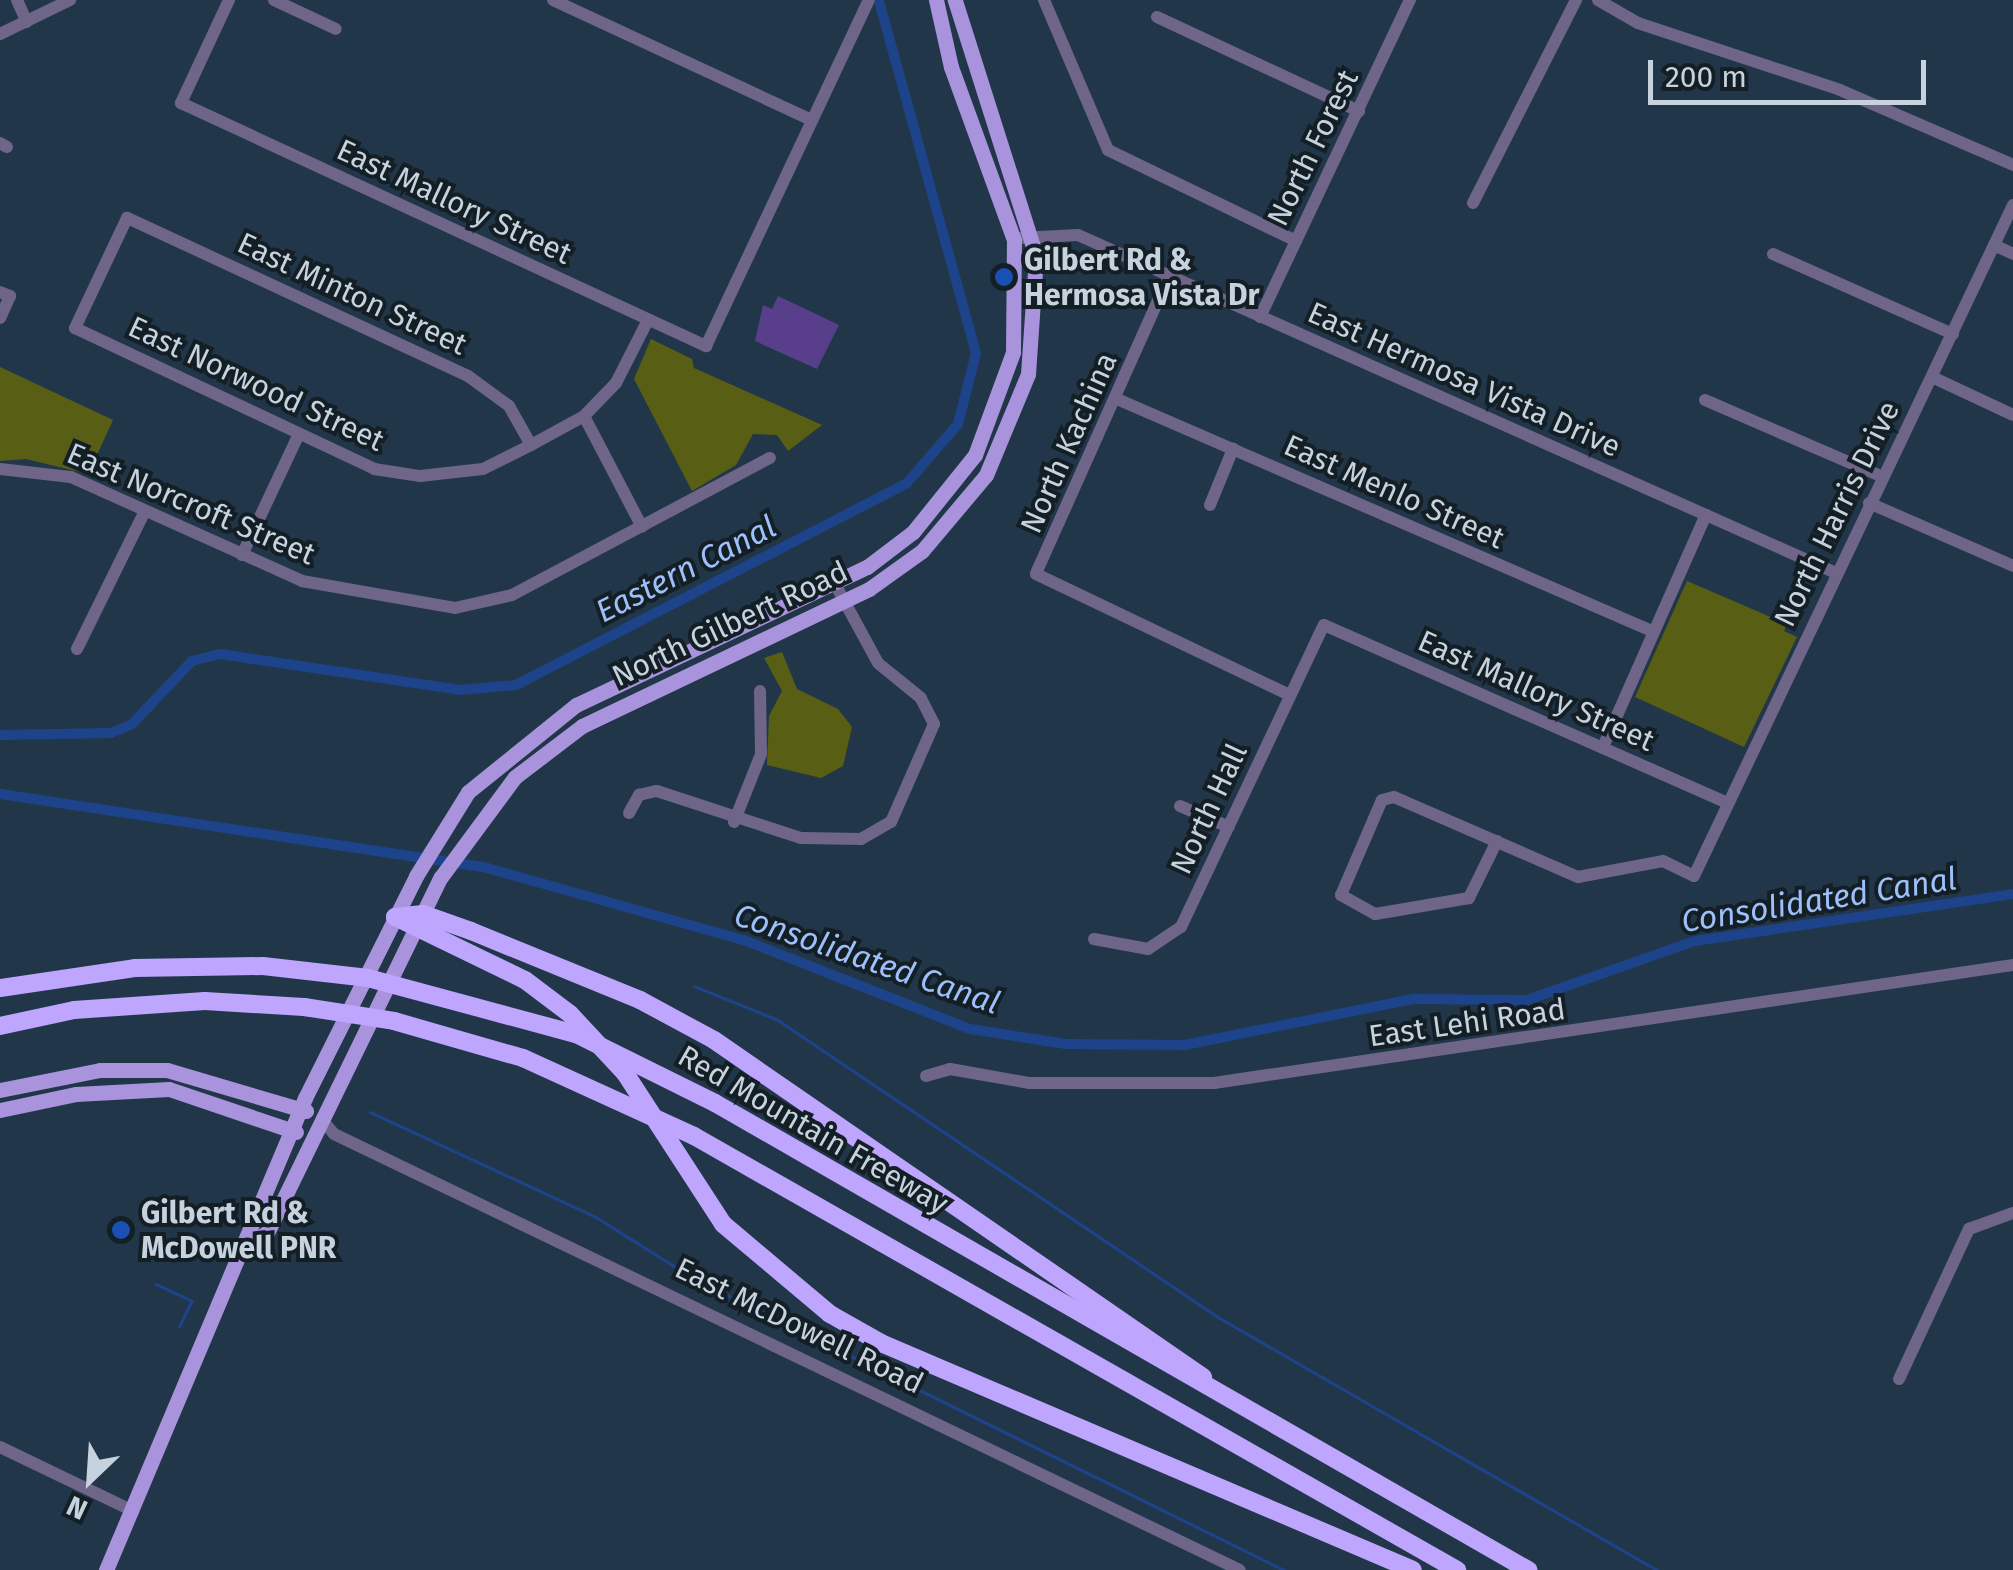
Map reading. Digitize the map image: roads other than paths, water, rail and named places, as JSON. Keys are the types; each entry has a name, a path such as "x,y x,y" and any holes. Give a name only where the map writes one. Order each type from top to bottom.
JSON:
{"highway":[{"path":"395,917 597,981 714,1040 1329,1462"},
{"path":"419,922 489,960 592,1034 690,1184 738,1240 794,1290 880,1344 1413,1570"},
{"name":"Red Mountain Freeway","path":"0,988 135,968 263,966 444,994 576,1034 715,1103 1329,1462 1528,1570"},
{"path":"0,1026 74,1010 205,1001 304,1007 394,1022 523,1058 694,1136 1457,1570"}],"main road":[{"name":"North Gilbert Road","path":"106,1570 249,1242 246,1225 300,1108 416,876 480,776 552,719 835,584 913,532 982,442 1013,352 1014,240 951,67 936,0"},
{"name":"North Gilbert Road","path":"249,1242 267,1233 442,877 466,837 515,777 582,726 845,604 943,531 1002,446 1035,336 1033,235 956,0"},
{"name":"East McDowell Road","path":"0,1090 100,1070 168,1070 300,1108 322,1120"},
{"path":"0,1110 76,1094 158,1089 222,1102 314,1138"}],"street":[{"path":"16,0 27,22"},
{"name":"East Mallory Street","path":"229,0 181,103 706,346 812,120"},
{"path":"274,0 336,29"},
{"path":"554,0 812,120 869,0"},
{"path":"1044,0 1059,45 1108,150 1296,241"},
{"name":"North Forest","path":"1260,317 1410,0"},
{"path":"1473,204 1576,0"},
{"path":"1598,0 1638,23 1840,90 2013,165"},
{"path":"0,34 74,4"},
{"path":"1157,17 1359,111"},
{"name":"North Harris Drive","path":"1497,842 1578,876 1662,861 1694,876 1834,572 2013,205"},
{"name":"East Norwood Street","path":"127,218 75,328 397,476 483,469 584,416 616,383 648,320"},
{"name":"East Minton Street","path":"127,218 468,376 509,406 531,445"},
{"name":"East Hermosa Vista Drive","path":"1014,240 1033,235 1078,235 1834,572"},
{"path":"1994,245 2013,254"},
{"path":"1773,254 1953,334"},
{"name":"North Kachina","path":"1170,276 1036,574 1290,695"},
{"path":"0,318 5,294"},
{"path":"1932,377 2013,415"},
{"name":"East Menlo Street","path":"1117,398 1652,632"},
{"path":"1705,400 1883,476"},
{"path":"584,416 642,527"},
{"path":"242,555 299,434"},
{"path":"1210,505 1234,449"},
{"name":"East Norcroft Street","path":"0,469 71,476 302,581 455,608 512,595 770,458"},
{"path":"1869,504 2013,566"},
{"path":"77,649 146,510"},
{"path":"1603,747 1706,514"},
{"path":"630,812 639,796 657,791 734,822 842,840 891,822 934,724 921,698 878,663 835,584"},
{"name":"East Mallory Street","path":"1324,626 1727,803"},
{"name":"North Hall","path":"1094,939 1130,949 1166,944 1229,827 1324,626"},
{"path":"734,822 761,754 760,692"},
{"path":"1394,797 1497,842 1469,898 1375,914 1341,896 1382,800 1394,797"},
{"path":"1180,806 1229,827"},
{"name":"East Lehi Road","path":"926,1076 950,1069 1029,1083 1214,1083 2013,965"},
{"name":"East McDowell Road","path":"322,1120 334,1134 1240,1570"},
{"path":"314,1138 334,1134"},
{"path":"1899,1379 1970,1230 2013,1213"},
{"path":"0,1447 133,1511"}],"waterway":[{"name":"Eastern Canal","path":"0,735 111,733 132,724 192,661 220,654 460,690 516,685 907,483 958,424 976,353 879,0"},
{"name":"Consolidated Canal","path":"0,794 487,868 744,940 970,1029 1066,1044 1185,1045 1414,999 1527,1000 1695,941 2013,894"},
{"path":"694,986 778,1020 1218,1317 1657,1570"},
{"path":"370,1112 596,1217 695,1279 1284,1570"},
{"path":"156,1284 192,1301 180,1326"}],"place":[{"name":"Gilbert Rd & Hermosa Vista Dr","path":"1004,277"},
{"name":"Gilbert Rd & McDowell PNR","path":"121,1230"}]}
